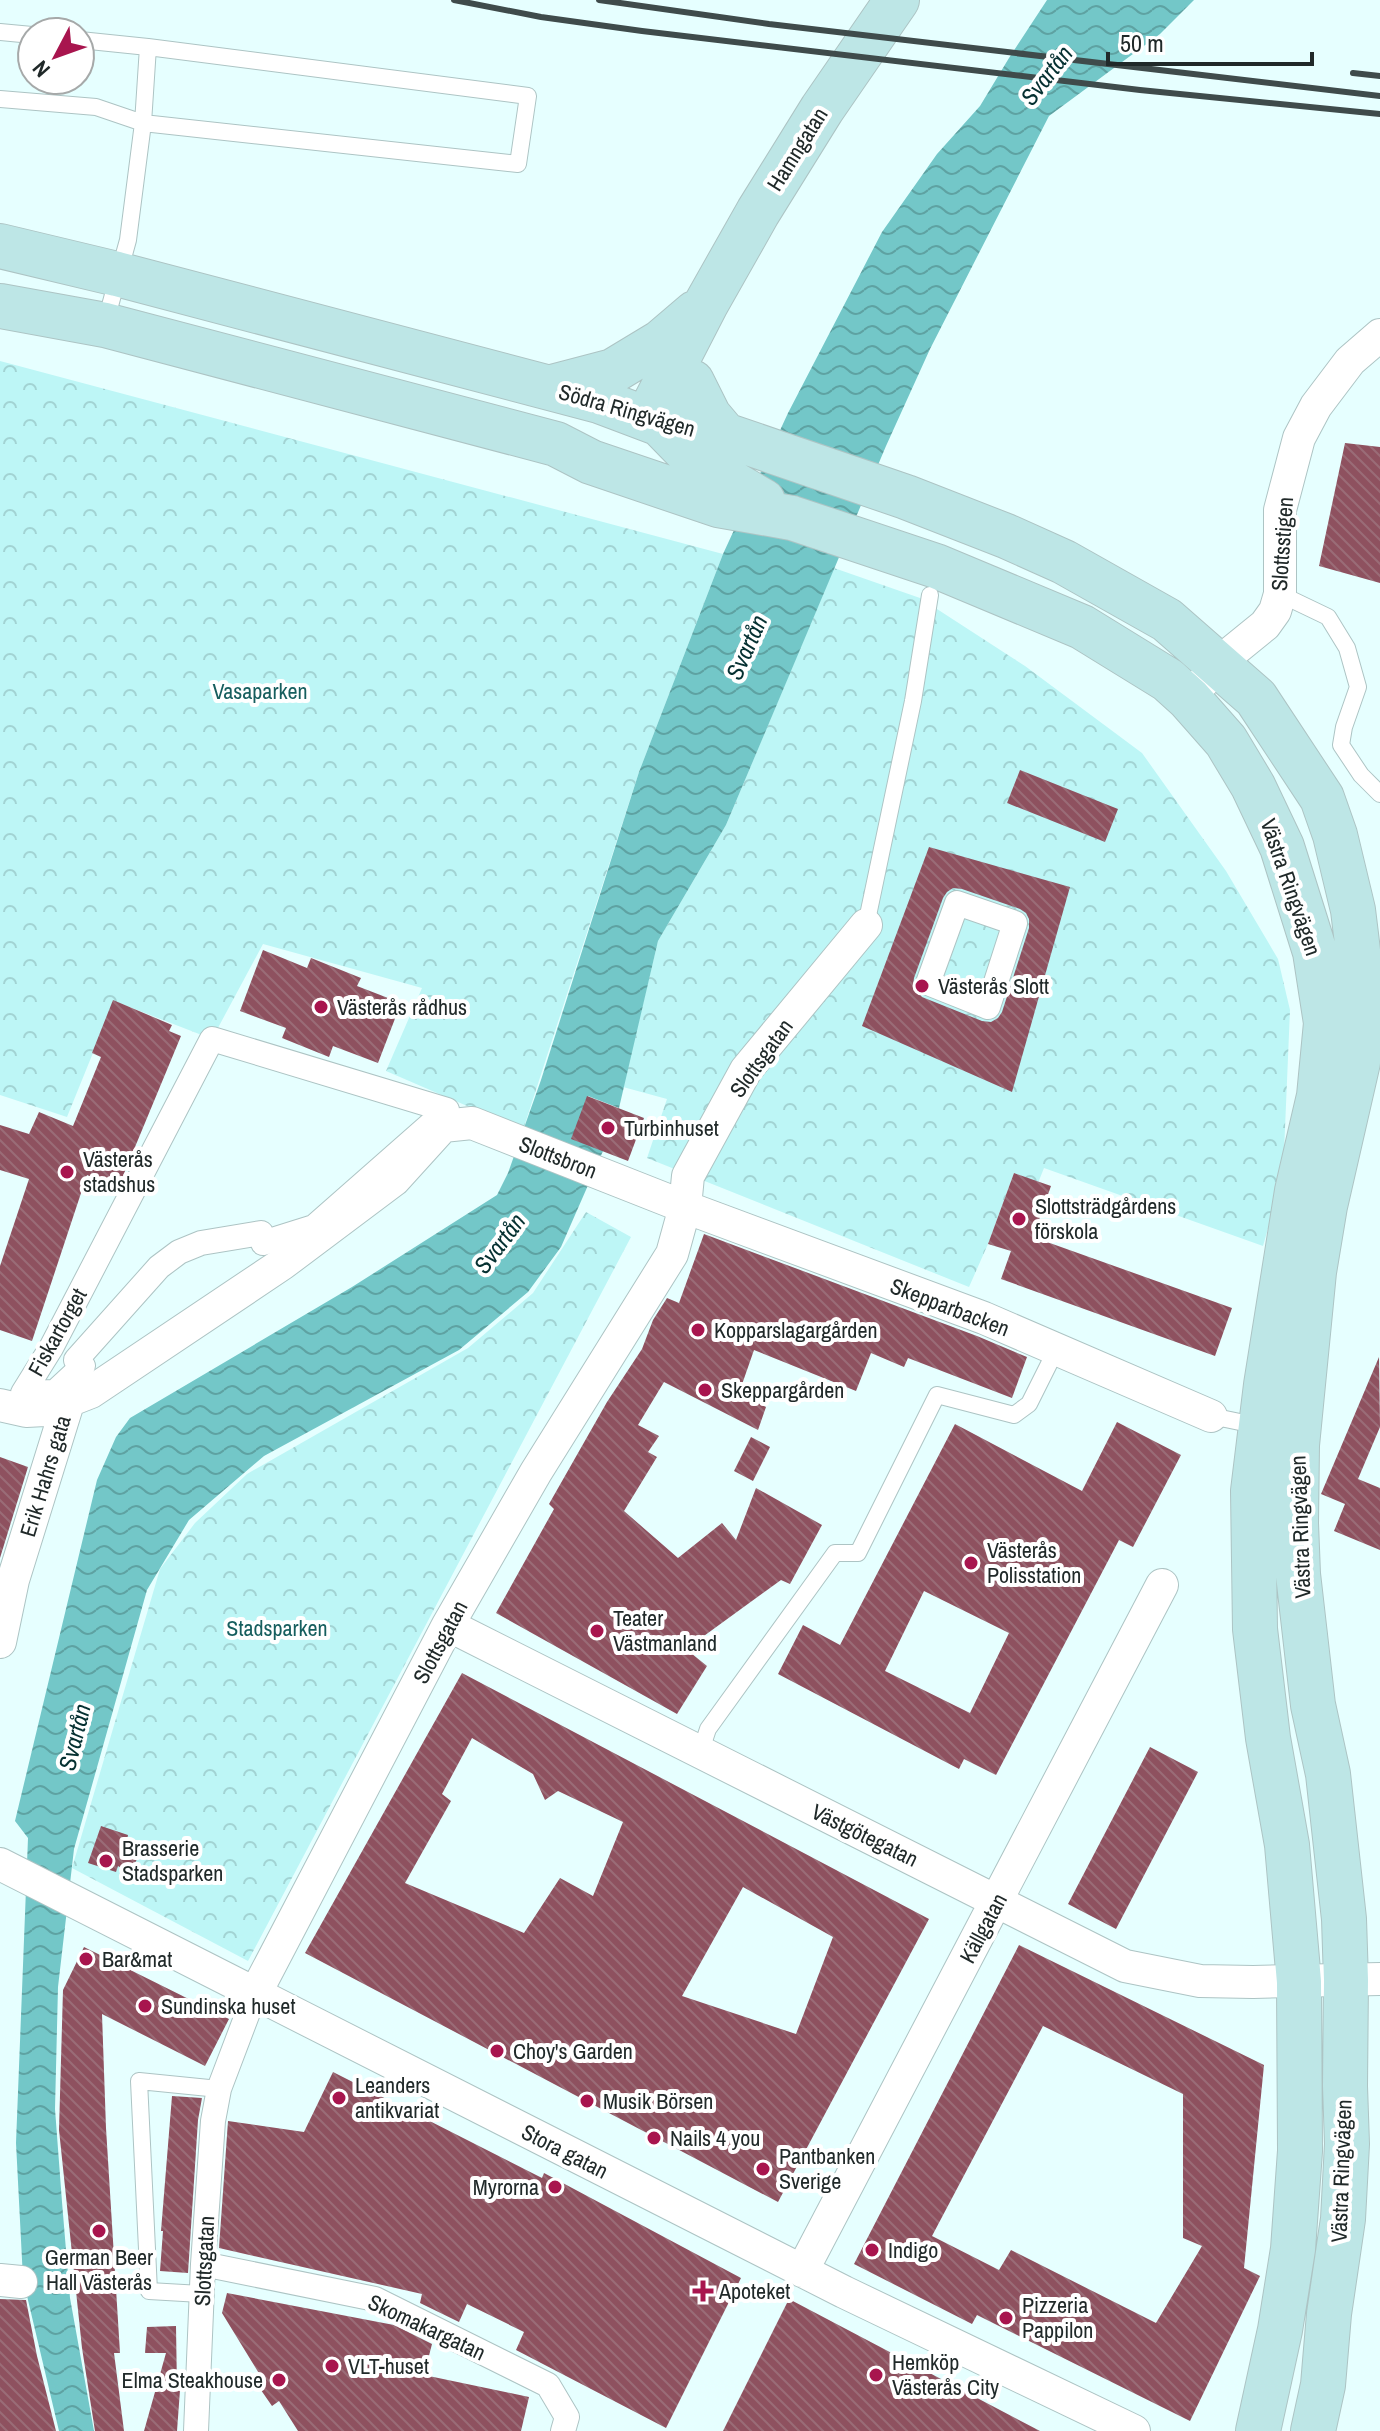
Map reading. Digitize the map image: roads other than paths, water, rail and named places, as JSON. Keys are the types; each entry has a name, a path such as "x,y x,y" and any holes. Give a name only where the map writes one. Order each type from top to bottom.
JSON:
{"main road":[{"name":"Hamngatan","path":"706,304 692,382 676,413 660,424 656,401 706,304 782,173 897,0"},
{"name":"Södra Ringvägen","path":"0,246 599,401 660,424 740,440 887,490 1064,562 1167,620 1217,664"},
{"path":"547,388 613,371 661,342 706,304"},
{"path":"0,306 105,325 556,444 591,462 718,505 739,499"},
{"path":"692,382 709,416 740,440"},
{"path":"556,444 593,444 629,438 660,424 739,499 936,566 1082,627 1168,680 1189,699"},
{"name":"Västra Ringvägen","path":"1217,664 1256,698 1322,798 1335,835 1353,910 1364,1000 1358,1062 1325,1206 1314,1272 1297,1445 1298,1574 1313,1705 1328,1774 1344,1919 1363,1980 1345,2086 1347,2144 1344,2201 1323,2385 1313,2431"},
{"name":"Västra Ringvägen","path":"1189,699 1226,741 1253,786 1282,847 1315,952 1326,1023 1319,1096 1297,1191 1260,1426 1253,1491 1255,1629 1268,1738 1287,1845 1299,1982 1300,2151 1293,2249 1280,2330 1258,2431"},
{"path":"1278,2431 1301,2293 1299,2288 1288,2282"},
{"path":"1323,2385 1334,2431"}],"street":[{"name":"Slottsstigen","path":"1189,699 1217,664 1265,625 1275,611 1280,594 1280,510 1299,438 1316,406 1350,361 1380,335"},
{"name":"Slottsgatan","path":"196,2431 201,2294 213,2121 219,2089 255,1994 448,1625 536,1472 672,1254 685,1207 688,1176 746,1070 866,925"},
{"name":"Fiskartorget","path":"212,1039 440,1124 314,1227 263,1243 261,1233 201,1243 179,1252 159,1267 95,1337 76,1360 83,1366 55,1392 23,1393 51,1348 212,1039"},
{"name":"Slottsbron","path":"440,1124 472,1123 685,1207"},
{"name":"Fiskartorget","path":"0,1405 26,1411 45,1410 91,1392 282,1264 394,1180 440,1124"},
{"name":"Skepparbacken","path":"685,1207 984,1318 1211,1416"},
{"name":"Erik Hahrs gata","path":"0,1642 13,1580 68,1403"},
{"name":"Källgatan","path":"802,2271 1162,1585"},
{"name":"Västgötegatan","path":"448,1625 1125,1966 1200,1981 1363,1980"},
{"name":"Stora gatan","path":"0,1864 802,2271 1134,2431"},
{"name":"Skomakargatan","path":"203,2264 375,2299 548,2385 567,2417 563,2431"}],"lane":[{"path":"0,99 96,107 143,123 518,164 528,96 96,42"},
{"path":"105,325 128,240 143,123 148,47"},
{"path":"1280,594 1328,617 1347,648 1358,687 1341,745 1361,775 1380,794"},
{"path":"866,925 913,701 930,595"},
{"path":"700,1753 708,1729 835,1553 858,1553 937,1395 1014,1415 1029,1404 1056,1350"},
{"path":"1211,1416 1260,1426"},
{"path":"201,2294 149,2291 139,2081 219,2089"}],"water":[{"name":"Svartån","path":"1047,0 1194,0 1160,34 1049,116 930,349 726,825 658,941 619,1108 588,1096 603,1151 561,1247 528,1292 459,1350 264,1456 189,1520 147,1590 74,1849 58,1987 55,2109 62,2202 70,2298 94,2431 59,2431 23,2279 16,2143 28,1838 15,1821 97,1480 116,1437 130,1418 352,1287 497,1195 508,1173 541,1080 639,772 723,554 788,413 882,232 937,154 980,106"}],"railway":[{"path":"454,0 541,17 642,31 1140,90 1380,114"},
{"path":"599,0 769,24 1380,96"},
{"path":"1353,73 1380,76"}],"place":[{"name":"Västerås Slott","path":"922,986"},
{"name":"Västerås rådhus","path":"321,1007"},
{"name":"Turbinhuset","path":"608,1128"},
{"name":"Västerås stadshus","path":"67,1172"},
{"name":"Slottsträdgårdens förskola","path":"1019,1219"},
{"name":"Kopparslagargården","path":"698,1330"},
{"name":"Skeppargården","path":"705,1390"},
{"name":"Västerås Polisstation","path":"971,1563"},
{"name":"Teater Västmanland","path":"597,1631"},
{"name":"Brasserie Stadsparken","path":"106,1861"},
{"name":"Bar&mat","path":"86,1959"},
{"name":"Sundinska huset","path":"145,2006"},
{"name":"Choy's Garden","path":"497,2051"},
{"name":"Leanders antikvariat","path":"339,2098"},
{"name":"Musik Börsen","path":"587,2101"},
{"name":"Nails 4 you","path":"654,2138"},
{"name":"Pantbanken Sverige","path":"763,2169"},
{"name":"Myrorna","path":"555,2187"},
{"name":"German Beer Hall Västerås","path":"99,2231"},
{"name":"Indigo","path":"872,2250"},
{"name":"Apoteket","path":"703,2291"},
{"name":"Pizzeria Pappilon","path":"1006,2318"},
{"name":"VLT-huset","path":"332,2366"},
{"name":"Hemköp Västerås City","path":"876,2375"},
{"name":"Elma Steakhouse","path":"279,2380"}],"park label":[{"name":"Vasaparken","path":"260,691"},
{"name":"Stadsparken","path":"277,1628"}]}
